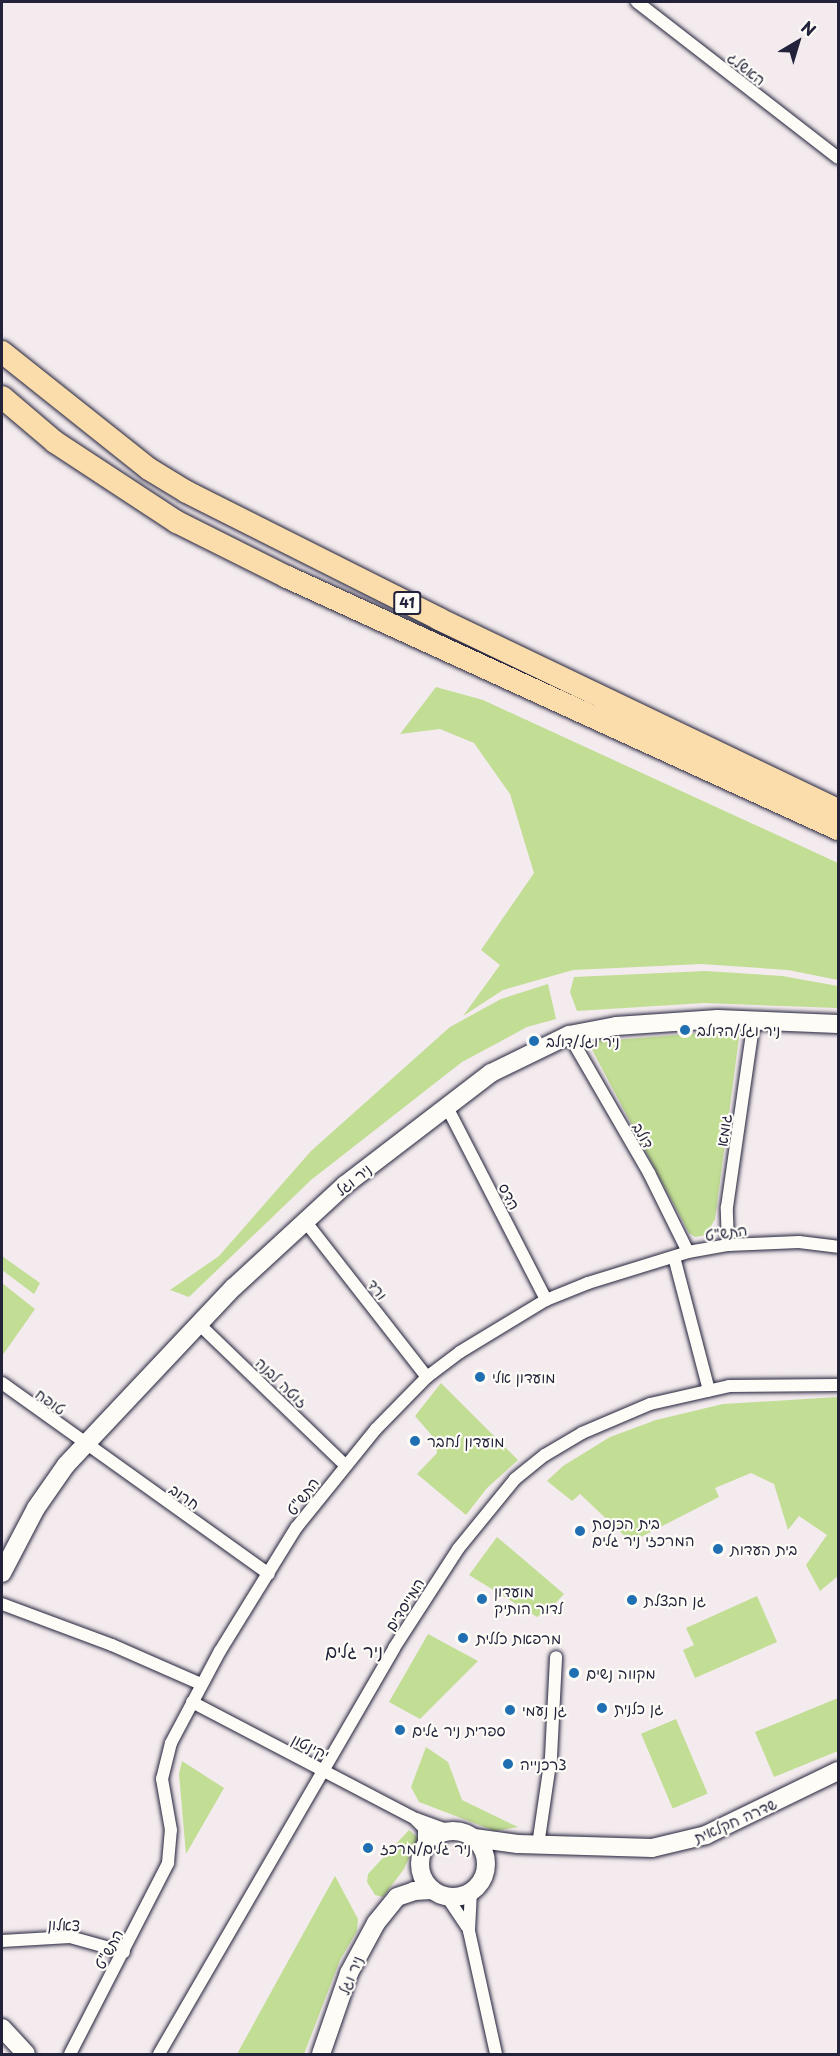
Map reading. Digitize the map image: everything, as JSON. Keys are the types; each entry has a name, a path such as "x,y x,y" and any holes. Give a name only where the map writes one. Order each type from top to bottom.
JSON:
{"highway":[{"name":"41","path":"2,352 149,469 187,492 450,624 838,810"},
{"name":"41","path":"2,397 55,442 177,522 287,577 838,829"}],"street":[{"name":"האשלג","path":"636,2 838,158"},
{"name":"ניר וגל","path":"2,1573 36,1508 83,1443 199,1323 304,1221 447,1107 508,1062 569,1035 662,1022 754,1020 838,1024"},
{"name":"גומא","path":"728,1245 727,1207 754,1020"},
{"name":"דולב","path":"569,1035 650,1173 688,1252"},
{"name":"הדס","path":"447,1107 546,1300"},
{"name":"ורד","path":"304,1221 427,1377"},
{"name":"התש\"ט","path":"70,2055 168,1863 171,1830 162,1779 164,1765 192,1702 296,1528 344,1464 427,1377 495,1328 546,1300 688,1252 728,1245 798,1242 838,1247"},
{"path":"674,1257 709,1390"},
{"name":"זוטה לבנה","path":"199,1323 344,1464"},
{"name":"טופח","path":"2,1383 83,1443"},
{"name":"המייסדים","path":"159,2055 323,1769 441,1573 485,1512 515,1479 545,1455 619,1415 709,1390 766,1383 838,1384"},
{"name":"חרוב","path":"83,1443 268,1574"},
{"path":"2,1604 112,1645 201,1684"},
{"path":"538,1845 551,1757 556,1657"},
{"name":"יקינטון","path":"192,1702 416,1819 449,1831"},
{"name":"שדרה חקלאית","path":"474,1838 518,1844 625,1849 681,1842 727,1825 838,1771"},
{"path":"416,1819 423,1828 424,1845 419,1864 422,1877 440,1893 469,1931"},
{"path":"424,1845 432,1837 449,1831 474,1838 481,1846 486,1868"},
{"path":"496,2055 469,1931 471,1891 483,1878 486,1868 496,1853 518,1844"},
{"name":"ניר וגל","path":"321,2055 357,1956 419,1864"},
{"path":"393,1902 405,1893 471,1891"},
{"name":"צאלון","path":"2,1941 70,1937 124,1952"},
{"path":"2,2028 17,2051"}],"green space":[{"path":"436,687 483,700 838,863 838,980 788,970 701,964 573,970 503,990 463,1016 500,965 481,950 534,873 510,794 474,743 440,729 400,734"},
{"path":"706,971 782,976 838,986 838,1008 704,1003 577,1011 570,992 574,977"},
{"path":"548,984 556,1019 527,1027 462,1062 311,1180 189,1297 170,1290 219,1256 311,1151 450,1027 501,999"},
{"path":"740,1030 715,1219 706,1235 695,1237 689,1233 588,1042"},
{"path":"2,1256 40,1283 34,1294 2,1270"},
{"path":"2,1283 35,1309 2,1356"},
{"path":"441,1383 518,1460 487,1488 466,1515 417,1474 437,1453 434,1438 415,1416"},
{"path":"838,1397 838,1576 820,1591 806,1565 827,1535 799,1516 788,1530 774,1484 751,1473 715,1488 719,1497 631,1542 580,1494 572,1501 547,1481 563,1466 610,1437 656,1420 723,1404"},
{"path":"497,1537 564,1594 552,1607 537,1617 469,1575"},
{"path":"757,1596 777,1642 695,1678 683,1650 694,1645 686,1628"},
{"path":"428,1634 478,1661 420,1719 389,1702"},
{"path":"838,1698 838,1751 774,1777 755,1732"},
{"path":"676,1719 708,1794 673,1808 641,1734"},
{"path":"426,1747 448,1762 462,1800 518,1827 495,1831 419,1802 411,1787"},
{"path":"182,1761 224,1788 186,1854 179,1774"},
{"path":"409,1830 418,1838 404,1869 383,1897 375,1895 367,1882 368,1874"},
{"path":"335,1876 358,1919 357,1931 340,1960 304,2054 237,2054"}],"place":[{"name":"ניר וגל/הדולב","path":"685,1030"},
{"name":"ניר וגל/דולב","path":"534,1041"},
{"name":"מועדון אלי","path":"480,1377"},
{"name":"מועדון לחבר","path":"415,1441"},
{"name":"בית הכנסת המרכזי ניר גלים","path":"580,1531"},
{"name":"בית העדות","path":"718,1549"},
{"name":"מועדון לדור הותיק","path":"482,1599"},
{"name":"גן חבצלת","path":"632,1600"},
{"name":"מרפאת כללית","path":"463,1638"},
{"name":"מקווה נשים","path":"574,1673"},
{"name":"גן כלנית","path":"602,1708"},
{"name":"גן נעמי","path":"510,1710"},
{"name":"ספרית ניר גלים","path":"400,1730"},
{"name":"צרכנייה","path":"508,1764"},
{"name":"ניר גלים/מרכז","path":"368,1848"}],"district":[{"name":"ניר גלים","path":"354,1651"}]}
